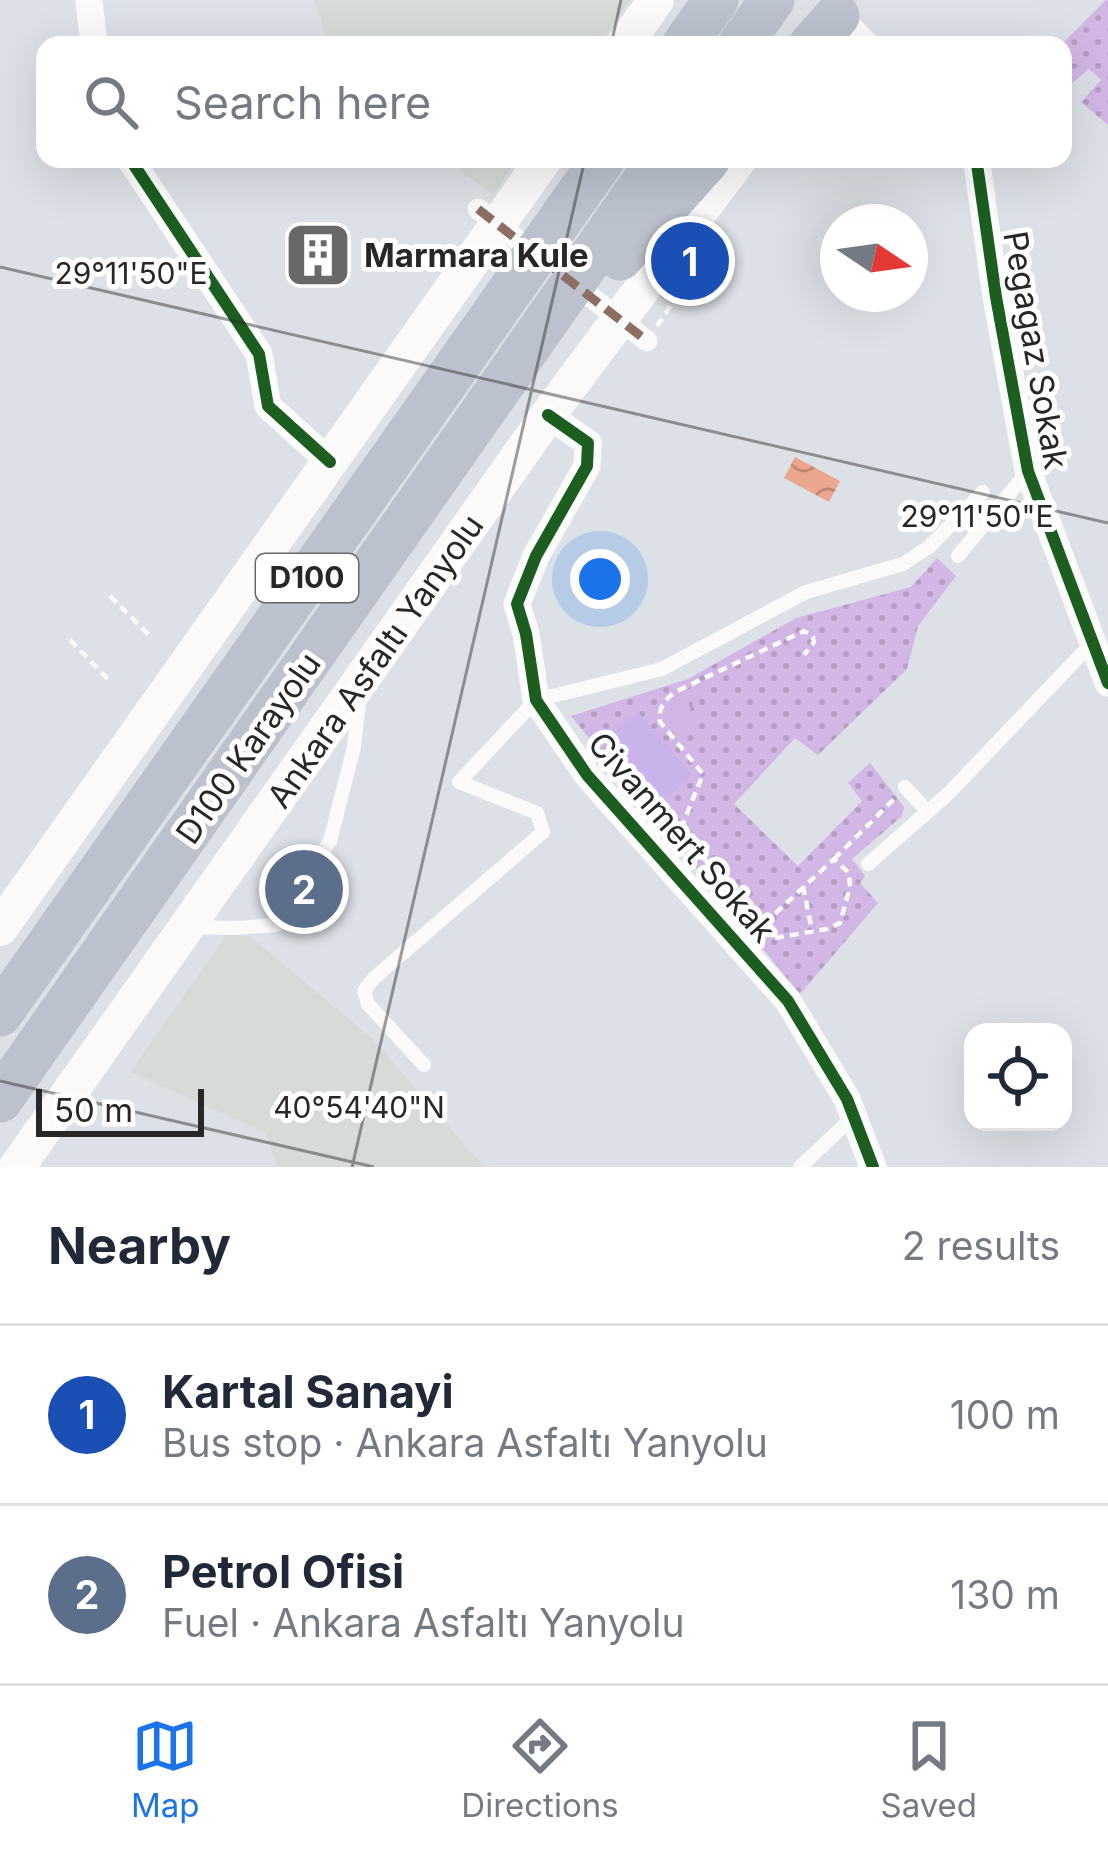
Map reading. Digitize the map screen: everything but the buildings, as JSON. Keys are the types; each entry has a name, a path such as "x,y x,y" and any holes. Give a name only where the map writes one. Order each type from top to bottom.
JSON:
{"highway":[{"path":"690,36 716,0"},
{"path":"746,36 772,0"},
{"name":"D100 Karayolu","path":"4,1008 597,168"},
{"name":"D100 Karayolu","path":"0,1100 654,168"},
{"path":"475,422 700,168"}],"main road":[{"path":"0,928 538,168"},
{"name":"Ankara Asfaltı Yanyolu","path":"16,1167 548,415 732,168"}],"street":[{"path":"89,0 93,36"},
{"path":"136,168 259,354 268,406 330,462"},
{"name":"Pegagaz Sokak","path":"978,168 1028,471 1108,682"},
{"path":"478,209 647,341"},
{"name":"Civanmert Sokak","path":"548,415 588,443 587,466 536,556 517,604 536,700 586,775 788,1001 847,1100 873,1167"}],"lane":[{"path":"958,556 1028,471"},
{"path":"424,1065 368,1004 364,991 542,832 537,813 459,782 536,700 662,669 806,592 903,564 928,547 983,492"},
{"path":"868,865 949,793 1092,644"},
{"path":"186,927 277,925 330,841 354,747 362,679"},
{"path":"905,788 928,812"},
{"path":"800,1167 853,1117"}],"path":[{"path":"647,341 685,284"},
{"path":"110,596 150,636"},
{"path":"804,655 814,642 804,631 663,702 660,722 703,774 680,831 761,921 766,921 905,788"},
{"path":"70,640 109,680"},
{"path":"776,938 840,923 851,880 834,859"},
{"path":"803,886 812,932"}],"shaded area":[{"path":"314,0 631,0 605,36 326,36"},
{"path":"457,168 512,168 493,195"},
{"path":"638,712 692,775 658,805 604,741"},
{"path":"227,934 251,937 373,1039 484,1167 277,1167 266,1133 130,1072"}],"green space":[{"path":"1108,0 1108,125 1081,102 1101,80 1089,69 1072,83 1070,36"},
{"path":"937,558 956,576 918,626 907,669 818,755 795,738 734,804 798,866 862,801 848,783 870,763 904,807 902,816 852,859 865,876 860,883 878,903 800,994 571,716 688,679 796,618 911,587"},
{"path":"701,683 688,739 679,740 663,724 663,709 671,698"}],"water":[{"path":"795,457 840,481 829,502 784,478"}],"marked path":[{"path":"478,209 647,341"}],"cycle path":[{"path":"136,168 259,354 268,406 330,462"},
{"path":"978,168 1028,471 1108,683"},
{"path":"548,415 588,443 587,466 536,556 517,604 536,700 587,775 788,1001 847,1099 873,1167"}],"place":[{"name":"Marmara Kule","path":"318,255"},
{"name":"Kartal Sanayi","path":"690,261"},
{"name":"Petrol Ofisi","path":"304,889"}]}
